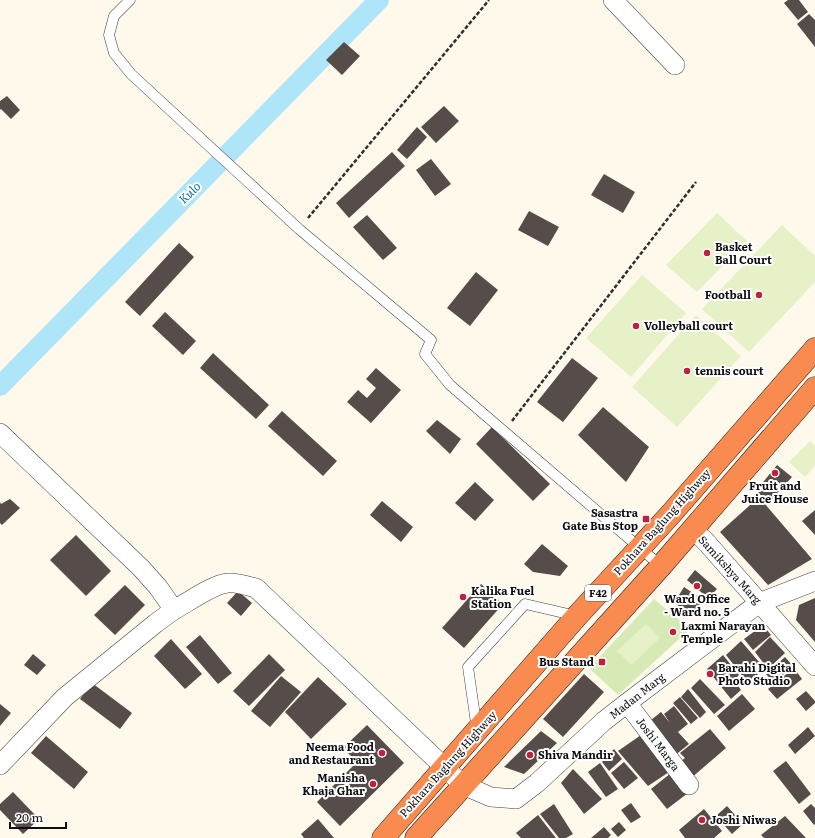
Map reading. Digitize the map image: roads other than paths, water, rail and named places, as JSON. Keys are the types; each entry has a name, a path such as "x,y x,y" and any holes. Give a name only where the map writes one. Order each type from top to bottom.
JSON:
{"highway":[{"name":"Pokhara Baglung Highway","path":"383,838 577,616 670,515 815,349"},
{"name":"F42","path":"416,838 661,566 815,388"}],"street":[{"path":"613,0 675,65"},
{"path":"0,433 141,568 158,587 174,610"},
{"name":"Samikshya Marg","path":"693,529 815,666"},
{"name":"Madan Marg","path":"463,785 491,797 516,799 537,783 604,721 626,703 759,603 815,581"},
{"path":"0,765 65,697 156,623 174,610 218,585 228,582 256,588 463,785"},
{"name":"Joshi Marga","path":"626,703 688,785"}],"lane":[{"path":"130,0 114,16 109,35 114,53 131,74 299,229 431,340 425,354 450,385 661,566"},
{"path":"477,732 468,666 525,604 577,616"}],"waterway":[{"name":"Kulo","path":"0,386 379,0"}],"place":[{"name":"Basket Ball Court","path":"707,253"},
{"name":"Football","path":"759,295"},
{"name":"Volleyball court","path":"636,326"},
{"name":"tennis court","path":"687,371"},
{"name":"Fruit and Juice House","path":"775,473"},
{"name":"Sasastra Gate Bus Stop","path":"646,519"},
{"name":"Ward Office - Ward no. 5","path":"697,586"},
{"name":"Kalika Fuel Station","path":"463,597"},
{"name":"Laxmi Narayan Temple","path":"673,632"},
{"name":"Bus Stand","path":"602,662"},
{"name":"Barahi Digital Photo Studio","path":"710,674"},
{"name":"Neema Food and Restaurant","path":"382,753"},
{"name":"Shiva Mandir","path":"530,755"},
{"name":"Manisha Khaja Ghar","path":"373,784"},
{"name":"Joshi Niwas","path":"702,820"}]}
